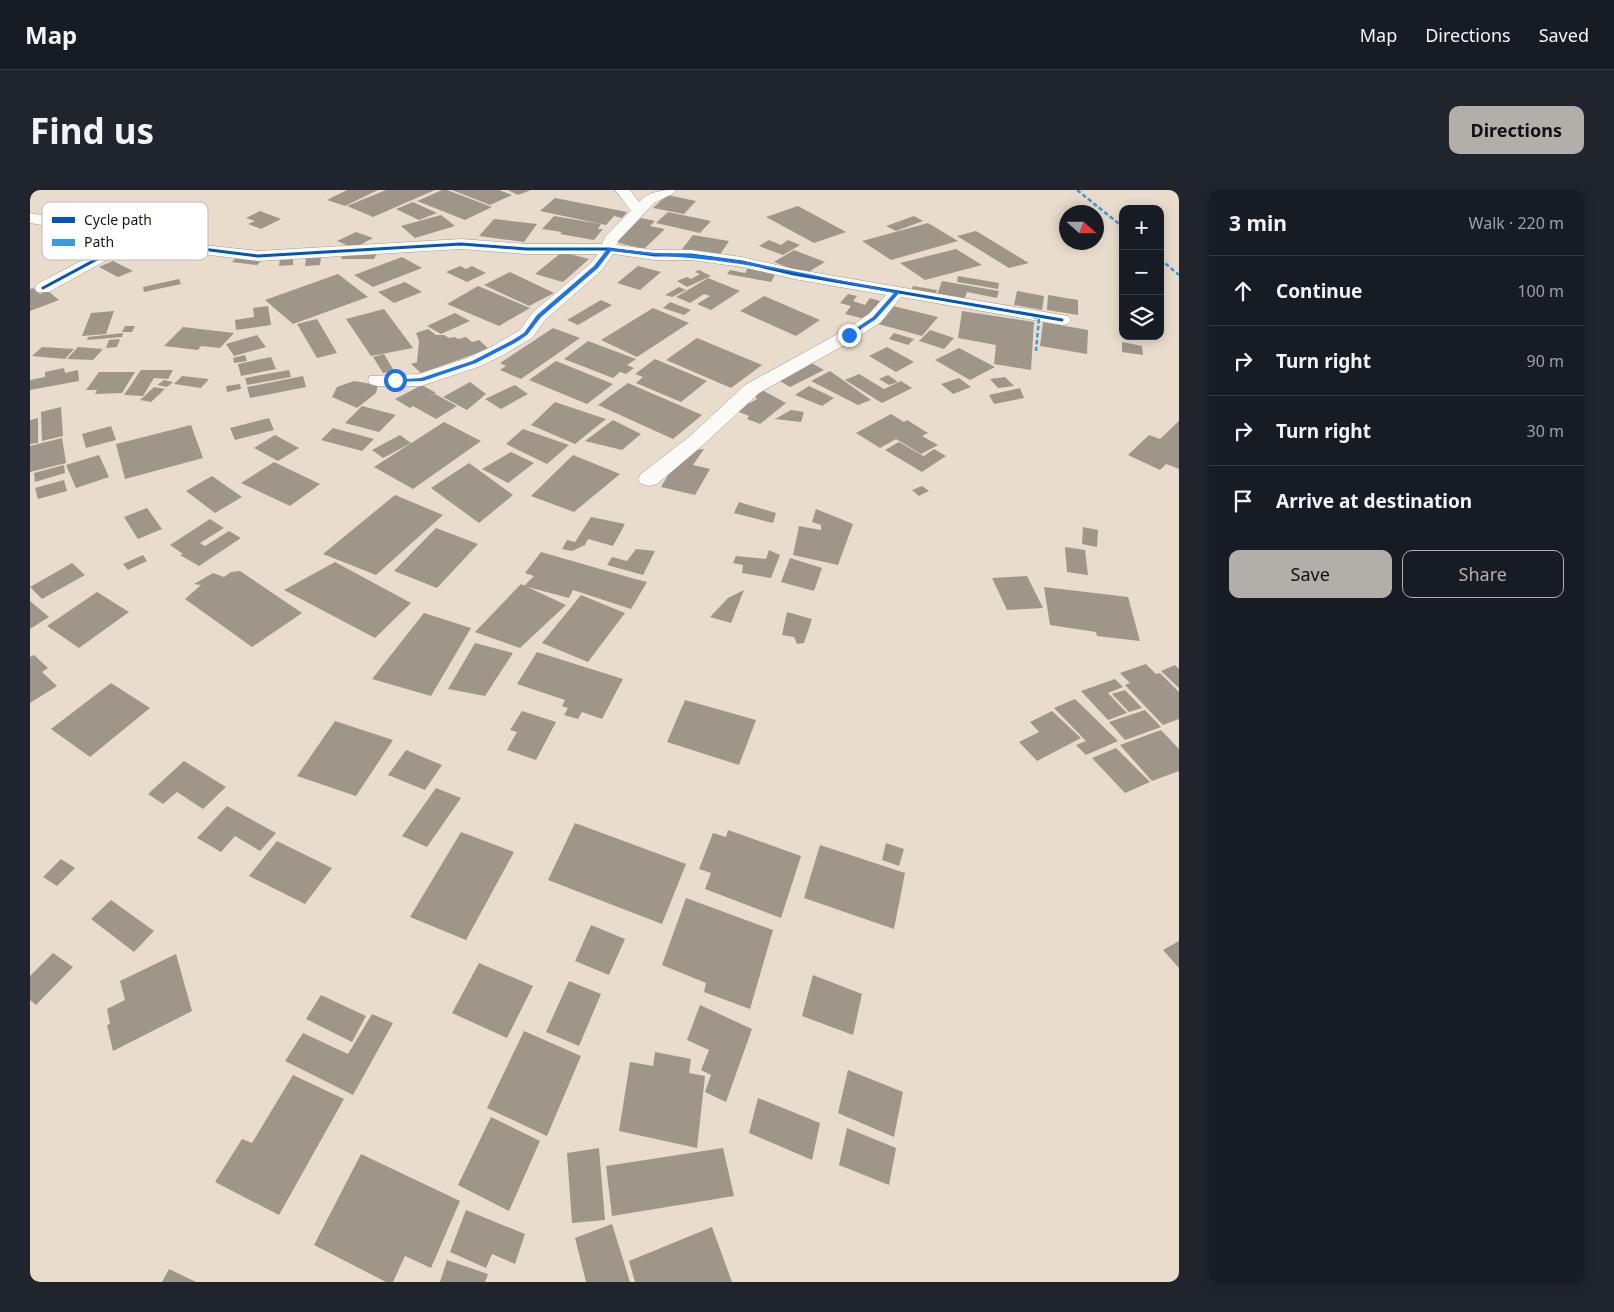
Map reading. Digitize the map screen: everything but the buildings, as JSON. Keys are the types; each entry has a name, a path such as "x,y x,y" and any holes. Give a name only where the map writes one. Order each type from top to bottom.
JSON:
{"street":[{"path":"622,190 639,211"},
{"path":"377,380 421,380 474,362 526,334 539,316 596,267 610,249 610,240 649,200 669,190"},
{"path":"208,250 258,256 461,244 526,249 610,249 655,255 691,256 742,262 897,292 1062,320"},
{"path":"43,288 95,260"},
{"path":"649,479 696,441 752,389 849,335 874,318 897,292"}],"marked path":[{"path":"1077,190 1119,224"},
{"path":"1164,262 1179,275"},
{"path":"1033,317 1039,318 1036,351"}],"cycle path":[{"path":"208,250 258,256 461,244 526,249 609,249 655,255 691,255 742,262 794,274 1062,320"},
{"path":"43,288 95,260"}],"route":[{"path":"395,380 421,380 474,362 513,342 526,334 539,316 596,267 610,249 655,255 691,256 742,262 794,274 897,292 874,318 849,335"}]}
